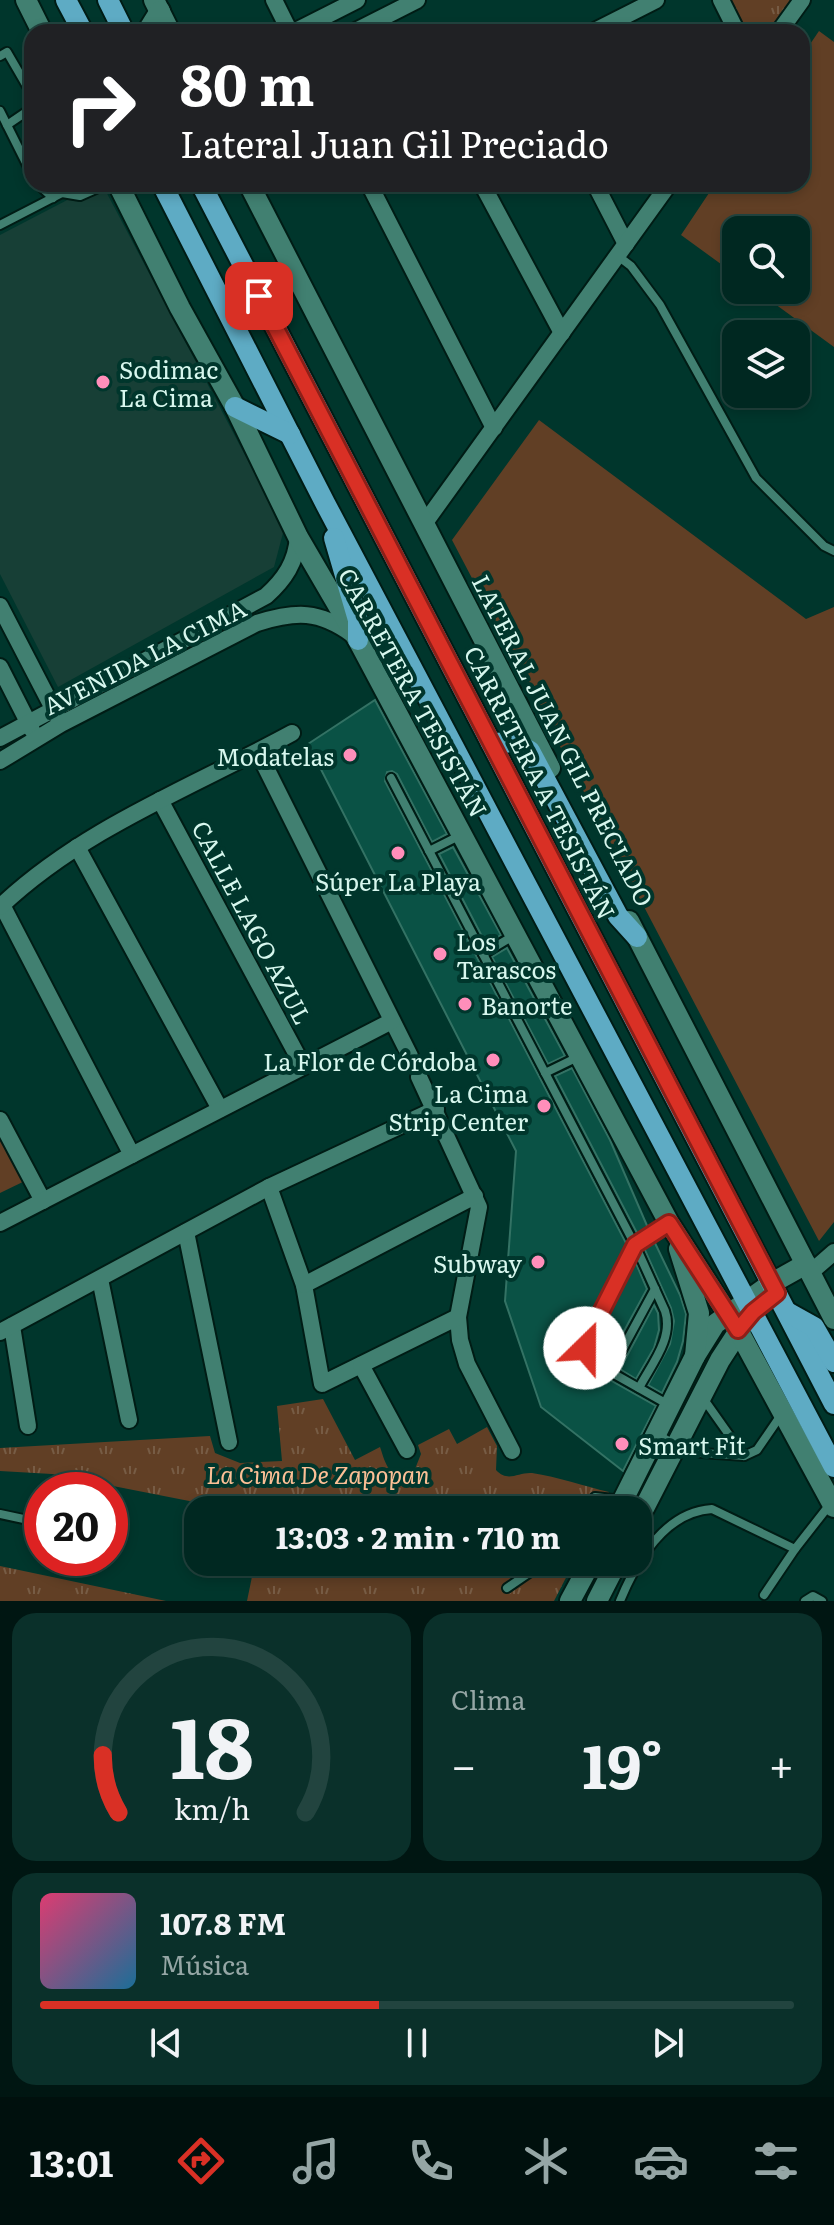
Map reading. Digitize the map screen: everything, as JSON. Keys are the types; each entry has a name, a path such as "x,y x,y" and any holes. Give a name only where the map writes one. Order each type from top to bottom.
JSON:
{"main road":[{"path":"26,0 38,24"},
{"path":"66,0 79,24"},
{"path":"108,0 120,24"},
{"path":"150,24 157,5"},
{"path":"157,5 166,24"},
{"name":"CARRETERA TESISTÁN","path":"122,192 180,308 235,407 298,537 358,640 672,1228"},
{"path":"166,192 325,503 834,1467"},
{"name":"CARRETERA A TESISTÁN","path":"205,192 834,1404"},
{"name":"LATERAL JUAN GIL PRECIADO","path":"253,192 637,937 818,1262 834,1319"},
{"path":"235,407 290,434"},
{"path":"325,503 358,620 358,640"},
{"path":"491,743 514,742 530,751 618,916 637,937"},
{"path":"672,1228 733,1322 833,1505"},
{"path":"672,1228 699,1313 695,1356"},
{"path":"651,1496 702,1397 733,1322 775,1288 818,1262"},
{"path":"787,1312 814,1327 834,1362"},
{"path":"625,1496 695,1356 715,1324 733,1322"},
{"path":"570,1601 583,1576"},
{"path":"597,1601 610,1576"}],"street":[{"path":"274,0 288,24"},
{"path":"308,24 357,0"},
{"path":"370,24 417,0"},
{"path":"625,24 656,0"},
{"path":"721,0 733,24"},
{"path":"784,24 799,1"},
{"path":"373,192 494,428"},
{"path":"486,192 562,333"},
{"path":"598,192 622,250"},
{"path":"424,524 663,192"},
{"name":"AVENIDA LA CIMA","path":"0,738 266,596 278,585 297,553 298,537"},
{"path":"0,606 61,724"},
{"name":"AVENIDA LA CIMA","path":"0,761 61,724 270,619 289,614 308,614 330,620 358,640"},
{"path":"225,617 236,634"},
{"path":"0,667 37,738"},
{"path":"132,1155 1,906 32,877 77,847 160,800 292,733"},
{"path":"258,752 410,1056"},
{"name":"CALLE LAGO AZUL","path":"160,800 303,1066"},
{"path":"77,847 220,1109"},
{"path":"0,1223 392,1021"},
{"path":"419,1077 479,1207 458,1317 460,1340 467,1364 512,1451"},
{"path":"28,1426 6,1329 269,1187 436,1109"},
{"path":"0,1120 43,1201"},
{"path":"269,1187 304,1285 322,1384 458,1317"},
{"path":"304,1285 475,1196"},
{"path":"186,1232 229,1442"},
{"path":"100,1279 129,1420"},
{"path":"361,1365 407,1450"}],"lane":[{"path":"0,56 7,52 24,81"},
{"path":"0,111 24,158"},
{"path":"7,125 24,113"},
{"path":"0,225 58,192"},
{"path":"64,192 80,196 89,192"},
{"path":"622,250 660,305 756,478 824,546 834,551"},
{"path":"391,778 635,1245 669,1322 668,1333 639,1388"},
{"path":"429,851 462,835"},
{"path":"483,954 515,935"},
{"path":"545,1073 580,1056"},
{"path":"671,1407 586,1356 587,1340 635,1245 672,1228"},
{"path":"610,1372 655,1289"},
{"path":"702,1397 744,1456"},
{"path":"656,1434 689,1452 744,1456 757,1450 784,1411"},
{"path":"764,1595 795,1549 833,1505"},
{"path":"620,1601 632,1571 657,1539 671,1524 699,1510 712,1509 795,1549"},
{"path":"0,1514 24,1519"},
{"path":"507,1588 525,1576"},
{"path":"805,1601 813,1596 822,1601"}],"shaded area":[{"name":"Sodimac La Cima","path":"83,192 106,192 284,529 274,567 58,687 0,574 0,235"}],"green space":[{"path":"727,0 790,0 792,5 778,24 740,24"},
{"path":"819,31 834,42 834,347 810,329 810,320 797,320 775,304 810,304 810,216 722,216 722,265 681,235 710,192 810,192 810,44"},
{"path":"539,420 806,619 834,607 834,1222 819,1241 452,540"},
{"path":"0,1120 31,1178 0,1193"},
{"name":"La Cima De Zapopan","path":"323,1399 355,1460 380,1447 390,1470 394,1472 415,1469 421,1454 418,1445 449,1429 457,1444 487,1427 497,1446 496,1470 500,1474 532,1473 609,1492 607,1496 184,1496 184,1500 128,1489 128,1472 0,1471 0,1448 210,1436 215,1453 240,1463 282,1461 277,1406"},
{"path":"0,1566 24,1571 24,1576 47,1576 166,1601 0,1601"},
{"path":"252,1576 567,1576 554,1601 247,1601"}],"building":[{"name":"La Cima Strip Center","path":"375,700 447,834 432,842 397,774 387,772 385,781 627,1245 581,1337 579,1356 587,1367 656,1406 623,1471 541,1407 505,1301 516,1151 308,744"},
{"path":"453,847 501,935 486,944 439,854"},
{"path":"507,948 565,1056 548,1064 492,957"},
{"path":"572,1068 610,1140 648,1228 638,1235 555,1076"},
{"path":"654,1241 686,1314 677,1362 662,1393 648,1385 670,1344 674,1321 644,1248"},
{"path":"635,1261 647,1289 607,1362 593,1353 594,1342"},
{"path":"654,1305 659,1330 654,1348 636,1379 620,1369"}],"place":[{"name":"Sodimac La Cima","path":"103,382"},
{"name":"Modatelas","path":"350,755"},
{"name":"Súper La Playa","path":"398,853"},
{"name":"Los Tarascos","path":"440,954"},
{"name":"Banorte","path":"465,1004"},
{"name":"La Flor de Córdoba","path":"493,1060"},
{"name":"La Cima Strip Center","path":"544,1106"},
{"name":"Subway","path":"538,1262"},
{"name":"Smart Fit","path":"622,1444"}],"route":[{"path":"259,296 777,1293 753,1312 738,1330 669,1223 635,1245 585,1348"}]}
